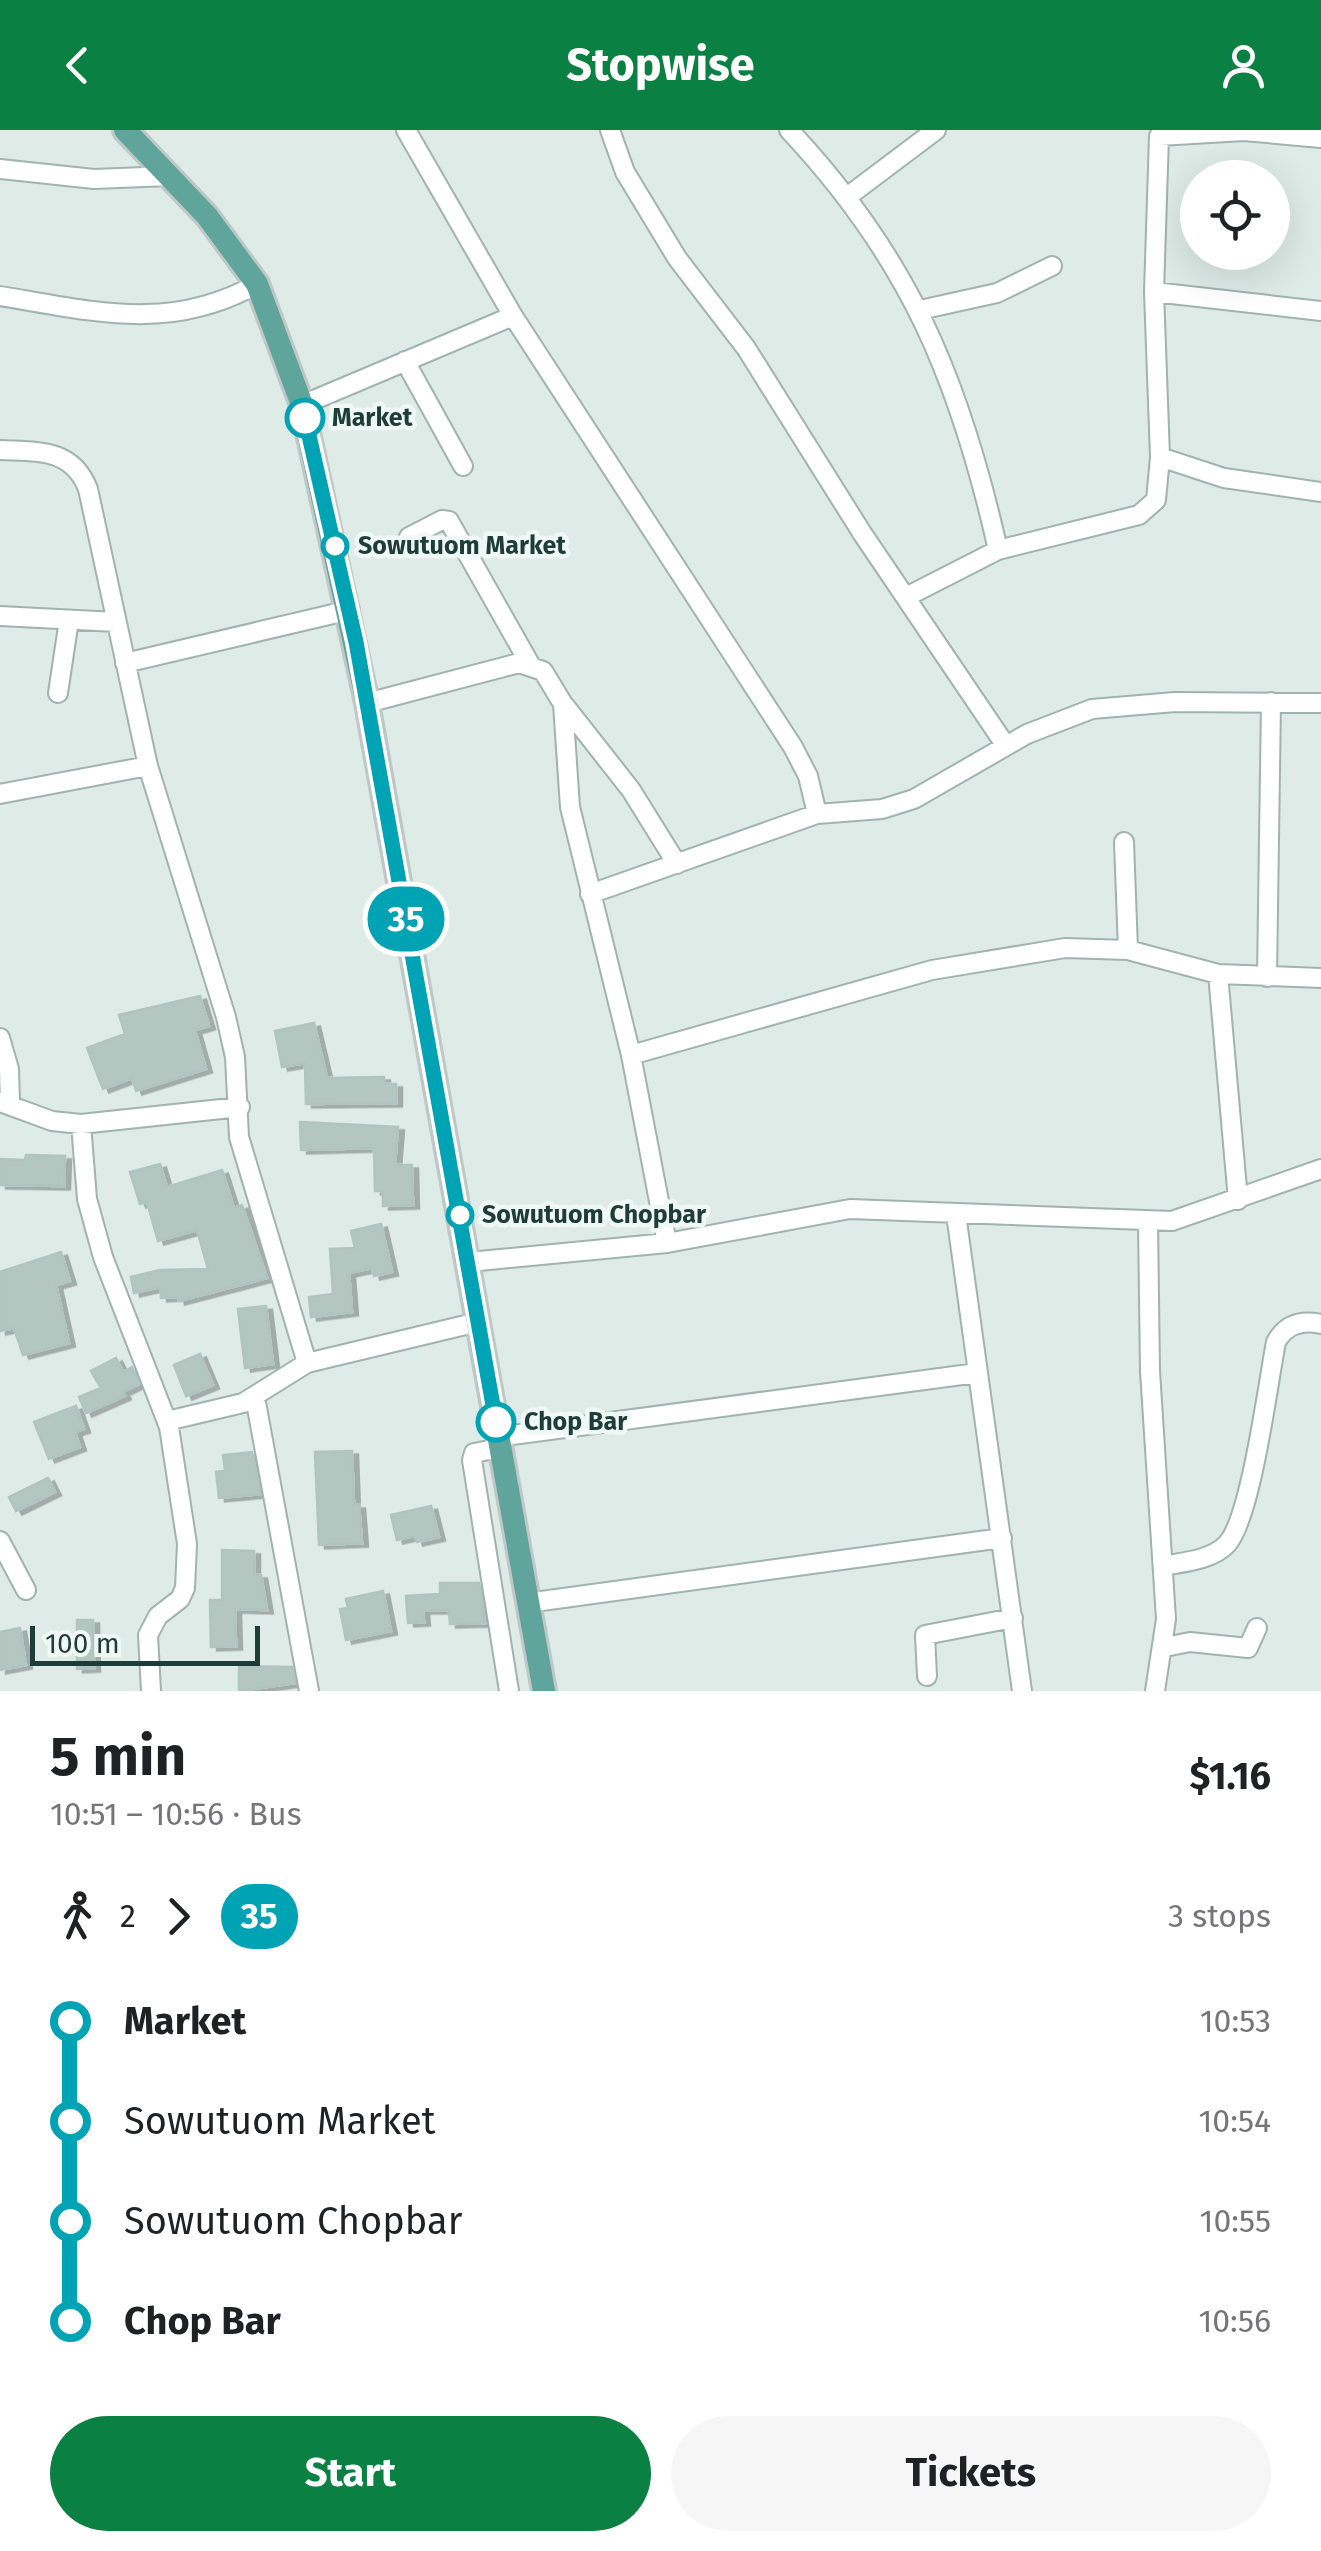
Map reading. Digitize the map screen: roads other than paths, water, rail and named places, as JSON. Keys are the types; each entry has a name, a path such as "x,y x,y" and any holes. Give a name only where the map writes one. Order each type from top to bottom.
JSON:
{"main road":[{"path":"126,130 207,216 256,284 302,404 350,610 544,1691"}],"street":[{"path":"610,130 625,172 677,258 746,348 1006,746"},
{"path":"789,130 847,197 920,310 962,414 998,550"},
{"path":"847,197 936,130"},
{"path":"906,597 998,550 1146,511 1159,489 1154,292 1158,136 1244,131 1321,138"},
{"path":"415,132 514,316 793,748 808,776 817,814"},
{"path":"0,169 94,179 170,176"},
{"path":"920,310 997,293 1052,266"},
{"path":"0,296 130,317 196,310 256,284"},
{"path":"1154,292 1321,311"},
{"path":"302,404 514,316"},
{"path":"405,362 463,466"},
{"path":"0,450 62,456 82,475 148,766 226,1017 240,1107 239,1137 248,1173 308,1363"},
{"path":"1160,456 1224,478 1321,492"},
{"path":"409,537 442,520 449,521 531,666 550,679 563,704 631,790 677,864"},
{"path":"125,663 350,610"},
{"path":"0,616 116,622"},
{"path":"58,694 69,620"},
{"path":"367,703 505,665 531,666"},
{"path":"590,894 817,814 882,808 914,799 1006,746 1058,720 1092,710 1175,702 1321,703"},
{"path":"1266,977 1271,702"},
{"path":"563,704 570,807 631,1054 667,1243"},
{"path":"0,794 148,766"},
{"path":"1124,842 1128,950"},
{"path":"631,1054 932,970 1065,948 1128,950 1218,974 1321,978"},
{"path":"1218,974 1238,1200"},
{"path":"0,1038 9,1068 5,1102 52,1121 81,1124 240,1107"},
{"path":"81,1124 87,1198 103,1257 167,1421 188,1544 188,1573 180,1599 158,1616 148,1635 151,1691"},
{"path":"469,1262 667,1243 850,1209 1148,1223 1199,1215 1321,1169"},
{"path":"956,1214 1022,1691"},
{"path":"1148,1223 1148,1341 1165,1647 1155,1691"},
{"path":"167,1421 228,1408 255,1397 308,1363 478,1322"},
{"path":"1162,1566 1207,1556 1230,1542 1244,1506 1276,1342 1288,1328 1300,1322 1321,1324"},
{"path":"509,1691 474,1453 499,1442 977,1373"},
{"path":"255,1397 309,1691"},
{"path":"528,1604 1002,1538"},
{"path":"0,1541 26,1590"},
{"path":"927,1676 924,1635 1013,1618"},
{"path":"1165,1647 1190,1642 1248,1648 1257,1628"}],"place":[{"name":"Market","path":"305,418"},
{"name":"Sowutuom Market","path":"335,546"},
{"name":"Sowutuom Chopbar","path":"460,1215"},
{"name":"Chop Bar","path":"496,1422"}]}
